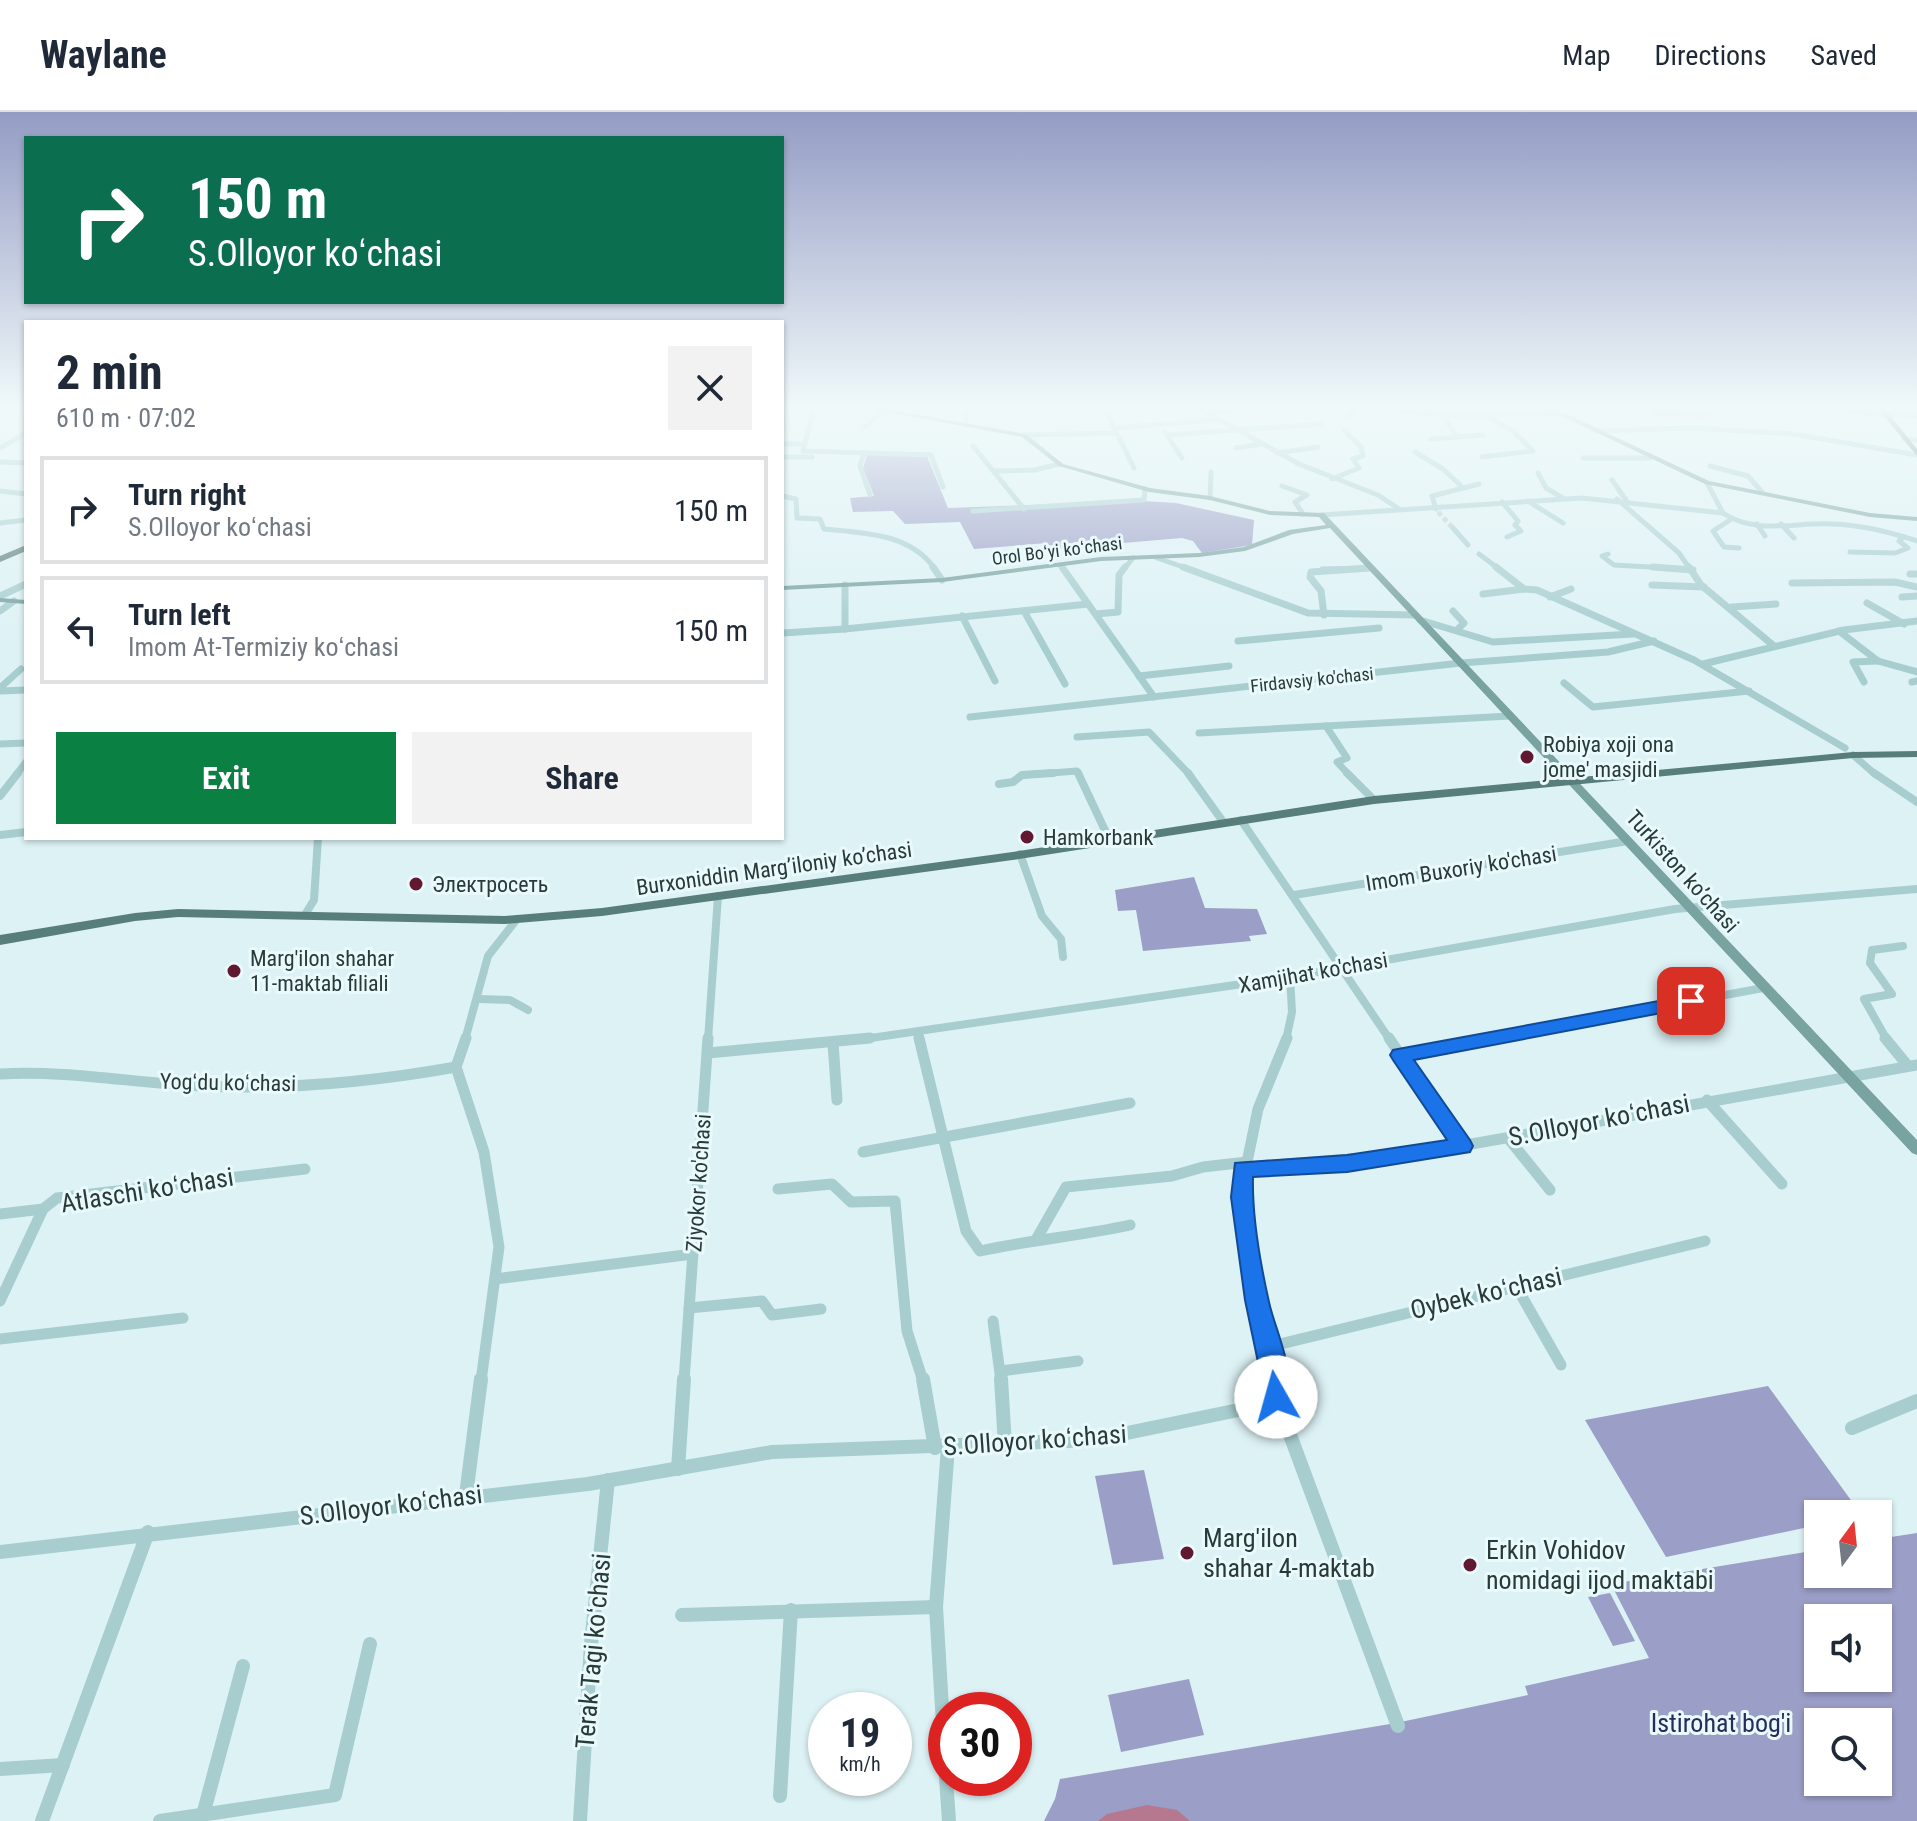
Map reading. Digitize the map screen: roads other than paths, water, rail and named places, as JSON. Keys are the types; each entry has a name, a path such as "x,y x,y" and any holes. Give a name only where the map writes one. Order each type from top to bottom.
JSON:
{"main road":[{"path":"1145,489 1210,498 1258,511 1321,515"},
{"path":"1742,489 1870,515 1917,519"},
{"name":"Turkiston ko’chasi","path":"1321,515 1917,1149"},
{"name":"Orol Boʻyi koʻchasi","path":"784,588 942,580 1060,565 1245,549 1292,532 1331,526"},
{"path":"0,559 24,549"},
{"path":"0,598 24,602"},
{"name":"Burxoniddin Marg’iloniy ko’chasi","path":"0,940 156,915 306,913 517,919 718,896 1374,800 1917,746"},
{"name":"Burxoniddin Marg’iloniy ko’chasi","path":"1849,752 1917,754"}],"street":[{"path":"868,489 870,495"},
{"path":"1008,489 1024,509"},
{"path":"973,511 1144,500 1145,489"},
{"path":"1210,489 1210,498"},
{"path":"1290,489 1307,495 1295,502 1303,514"},
{"path":"1360,489 1378,495 1399,509"},
{"path":"1437,510 1430,497 1453,489"},
{"path":"1547,489 1563,498"},
{"path":"1618,489 1626,500"},
{"path":"1710,489 1730,520 1757,524 1833,524 1917,541"},
{"path":"0,491 24,494"},
{"path":"784,496 796,499 797,518 820,519 824,529 905,540 935,566 942,580"},
{"path":"1321,515 1399,509 1437,510 1563,498 1617,499 1723,513"},
{"path":"1617,499 1660,535 1693,570 1704,587 1732,607 1774,646"},
{"path":"1528,501 1563,523"},
{"path":"1502,502 1518,521 1515,525 1521,531 1507,537"},
{"path":"0,523 24,520"},
{"path":"1729,554 1713,531 1730,520"},
{"path":"1757,524 1765,536"},
{"path":"1781,524 1794,538"},
{"path":"1453,528 1468,545"},
{"path":"1850,552 1899,553 1908,548 1899,541 1904,537"},
{"path":"1724,547 1739,548"},
{"path":"1479,554 1524,589"},
{"path":"1608,554 1602,556 1612,565 1693,570"},
{"path":"1096,614 1118,612 1119,575 1133,558"},
{"path":"1157,558 1287,606 1324,615 1417,618 1493,642 1634,633"},
{"path":"1060,565 1154,697"},
{"path":"1324,615 1322,595 1310,577 1311,572 1329,568 1370,568"},
{"path":"1792,583 1895,582 1917,587"},
{"path":"0,598 24,585"},
{"path":"845,585 845,629"},
{"path":"1652,585 1704,587"},
{"path":"1483,594 1535,589 1703,664 1849,752 1892,788 1917,802"},
{"path":"1550,597 1571,589"},
{"path":"1902,597 1917,596"},
{"path":"0,611 14,601"},
{"path":"1867,603 1904,624"},
{"path":"784,633 1088,604"},
{"path":"1732,607 1776,604"},
{"path":"1024,611 1065,684"},
{"path":"1453,611 1464,623 1457,630"},
{"path":"962,616 995,681"},
{"path":"1336,616 1348,630"},
{"path":"1703,664 1839,631 1917,621"},
{"path":"1238,641 1379,628"},
{"path":"1839,631 1878,661"},
{"name":"Firdavsiy ko'chasi","path":"970,717 1461,663 1608,652 1654,641"},
{"path":"1864,682 1853,662 1878,661 1917,672"},
{"path":"1139,676 1229,666"},
{"path":"0,690 21,669"},
{"path":"1564,683 1593,707 1749,691"},
{"path":"0,690 24,690"},
{"path":"1199,733 1510,716"},
{"path":"1326,726 1347,758 1337,762 1374,800"},
{"path":"1077,737 1149,732 1183,765 1224,823"},
{"path":"0,744 24,743"},
{"path":"0,796 24,765"},
{"path":"999,784 1013,782 1022,775 1077,771 1110,841"},
{"path":"1241,820 1462,1146"},
{"path":"0,835 24,832"},
{"path":"306,913 314,900 318,840"},
{"name":"Imom Buxoriy ko'chasi","path":"1294,895 1628,841"},
{"path":"1020,854 1042,916 1061,939 1063,957"},
{"name":"Xamjihat ko'chasi","path":"708,1053 833,1043 918,1032 1290,977 1675,909 1917,889"},
{"name":"Ziyokor ko'chasi","path":"678,1469 718,896"},
{"path":"466,1495 499,1247 484,1152 456,1067 479,999 488,956 517,919"},
{"path":"1903,946 1872,950 1870,963 1892,994 1864,999 1884,1036 1913,1066"},
{"path":"1290,977 1296,1005 1260,1103 1241,1174 1256,1300 1277,1379 1276,1397 1398,1726"},
{"path":"1400,1055 1763,988"},
{"path":"479,999 510,1000 528,1010"},
{"path":"918,1032 940,1137 966,1231 980,1251 1037,1238 1067,1239 1130,1225"},
{"path":"833,1043 837,1100"},
{"name":"S.Olloyor koʻchasi","path":"1037,1238 1066,1187 1172,1176 1203,1167 1347,1164 1508,1138 1845,1074 1913,1066"},
{"name":"Yogʻdu koʻchasi","path":"0,1074 48,1072 197,1086 256,1086 409,1076 456,1067"},
{"path":"1707,1100 1782,1184"},
{"path":"863,1152 1130,1103"},
{"path":"1508,1138 1550,1190"},
{"name":"Atlaschi koʻchasi","path":"0,1301 43,1209 57,1198 305,1169"},
{"path":"778,1189 832,1184 842,1200 856,1203 889,1200 898,1205 907,1331 941,1448 936,1607 941,1692"},
{"path":"0,1214 43,1209"},
{"name":"Oybek koʻchasi","path":"1268,1347 1705,1241"},
{"path":"495,1279 693,1254"},
{"path":"1516,1286 1561,1365"},
{"path":"689,1308 762,1301 772,1315 821,1309"},
{"path":"0,1339 183,1318"},
{"path":"993,1321 1001,1371 1005,1446"},
{"path":"1001,1371 1078,1361"},
{"name":"S.Olloyor koʻchasi","path":"0,1552 148,1532 608,1480 772,1452 1005,1446 1093,1440 1258,1406 1276,1397"},
{"path":"1852,1428 1917,1401"},
{"name":"Terak Tagi koʻchasi","path":"580,1821 591,1644 608,1480"},
{"path":"42,1821 148,1532"},
{"path":"682,1615 936,1607"},
{"path":"780,1796 791,1610"},
{"path":"160,1821 335,1795 370,1644"},
{"path":"203,1815 243,1666"},
{"path":"0,1769 63,1765"},
{"path":"947,1796 949,1821"}],"tunnel":[{"path":"1438,512 1453,528"}],"place":[{"name":"Robiya xoji ona jome' masjidi","path":"1527,757"},
{"name":"Hamkorbank","path":"1027,837"},
{"name":"Электросеть","path":"416,884"},
{"name":"Marg'ilon shahar 11-maktab filiali","path":"234,971"},
{"name":"Marg'ilon shahar 4-maktab","path":"1187,1553"},
{"name":"Erkin Vohidov nomidagi ijod maktabi","path":"1470,1565"}],"park label":[{"name":"Istirohat bog'i","path":"1721,1723"}]}
